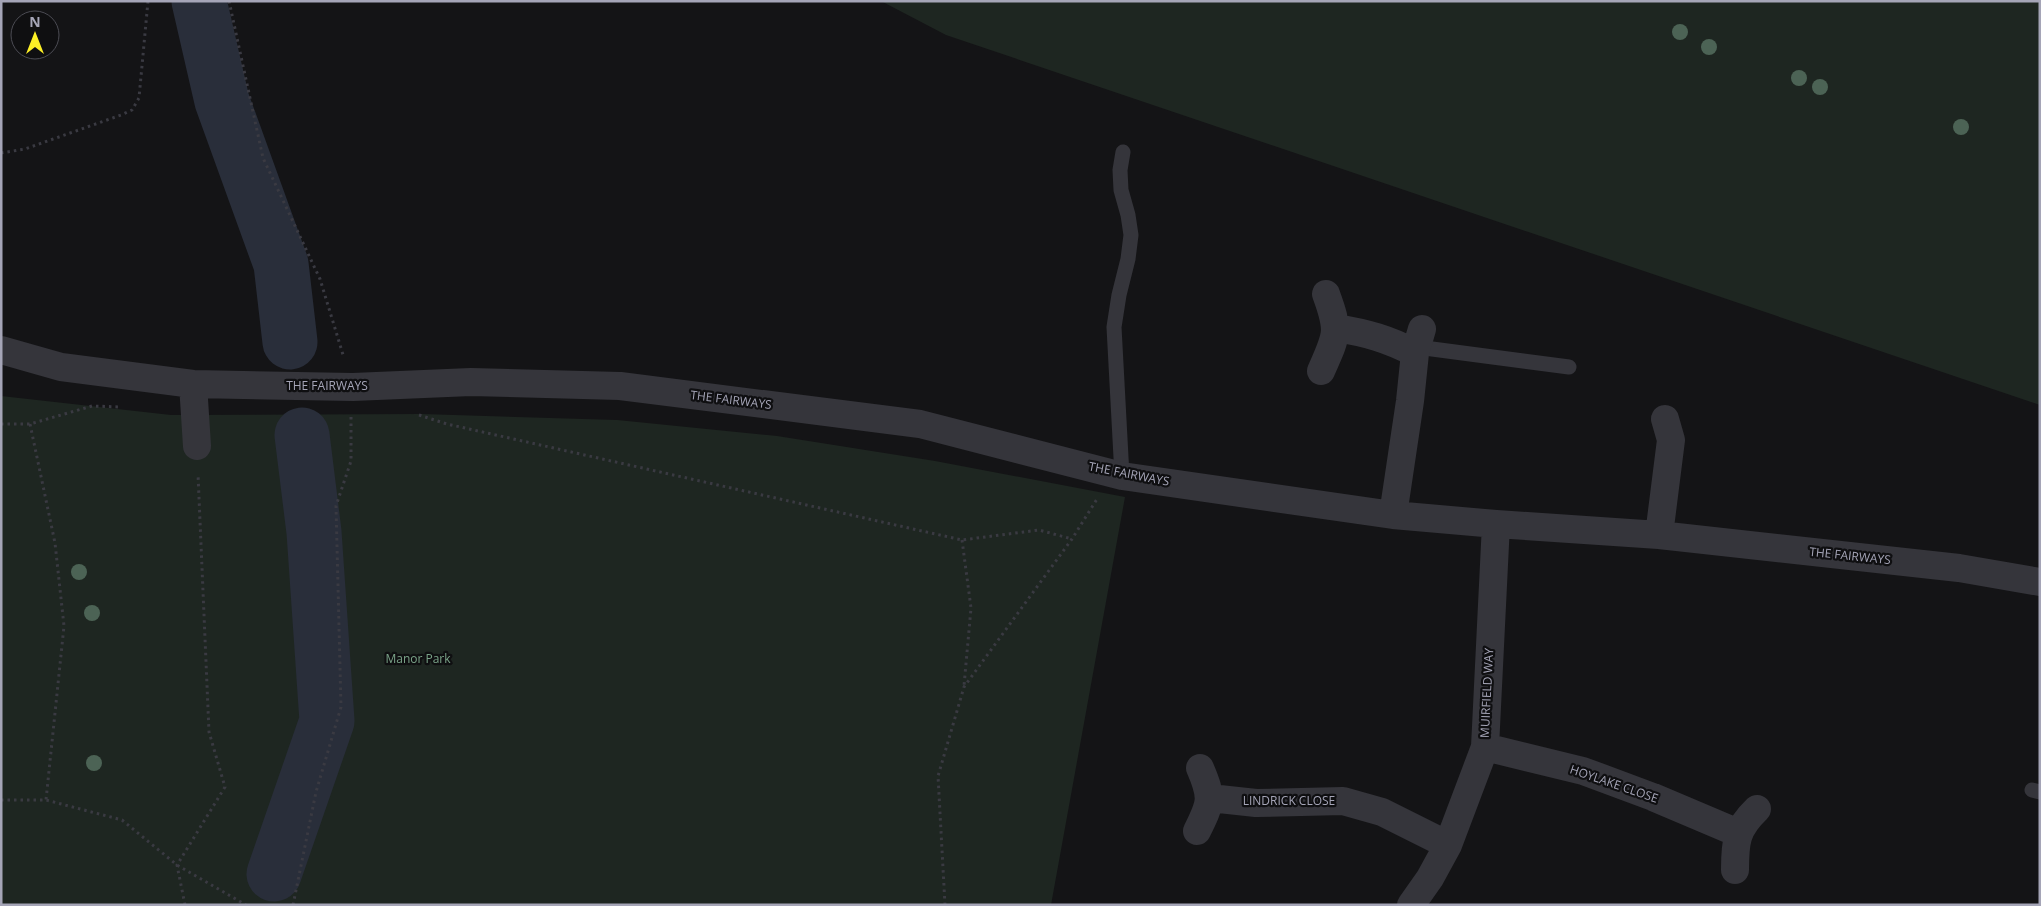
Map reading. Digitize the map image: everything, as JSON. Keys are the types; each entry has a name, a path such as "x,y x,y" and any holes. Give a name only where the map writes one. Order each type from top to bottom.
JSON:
{"street":[{"path":"1321,371 1333,342 1336,328 1326,294"},
{"path":"1336,328 1366,333 1389,340 1418,343 1393,515"},
{"name":"THE FAIRWAYS","path":"1,350 61,367 193,384 353,387 471,382 620,386 920,424 1122,476 1393,515 1659,535 1959,568 2040,582"},
{"path":"193,384 197,446"},
{"path":"1659,535 1672,440 1665,419"},
{"name":"MUIRFIELD WAY","path":"1410,905 1430,878 1448,846 1485,746 1496,524"},
{"name":"HOYLAKE CLOSE","path":"1485,746 1583,771 1653,797 1738,833"},
{"path":"1197,831 1210,798 1200,768"},
{"name":"LINDRICK CLOSE","path":"1210,798 1256,803 1343,801 1382,812 1448,846"},
{"path":"1735,870 1735,846 1738,833 1746,820 1757,809"}],"lane":[{"path":"1122,476 1114,327 1131,235 1121,190 1120,170 1123,152"},
{"path":"1418,343 1569,367"}],"path":[{"path":"1,153 25,149 132,110 139,98 148,1"},
{"path":"229,1 263,158 320,279 353,387"},
{"path":"412,412 447,424 962,540 1039,530 1072,539"},
{"path":"293,905 316,792 341,708 336,506 352,461 351,414"},
{"path":"1,424 30,424 55,543 64,626 46,800"},
{"path":"185,905 178,865 225,787 209,732 197,446"},
{"path":"964,687 1072,539 1096,500 1122,476"},
{"path":"945,905 938,776 964,687 971,608 962,540"},
{"path":"1,800 46,800 122,820 178,865 246,905"}],"green space":[{"path":"881,1 2040,1 2040,405 946,35"},
{"name":"Manor Park","path":"1,396 171,415 422,414 617,420 777,436 935,461 1125,497 1051,905 1,905"}],"waterway":[{"path":"199,1 222,101 281,264 290,342"},
{"path":"274,874 327,721 314,532 302,435"}]}
